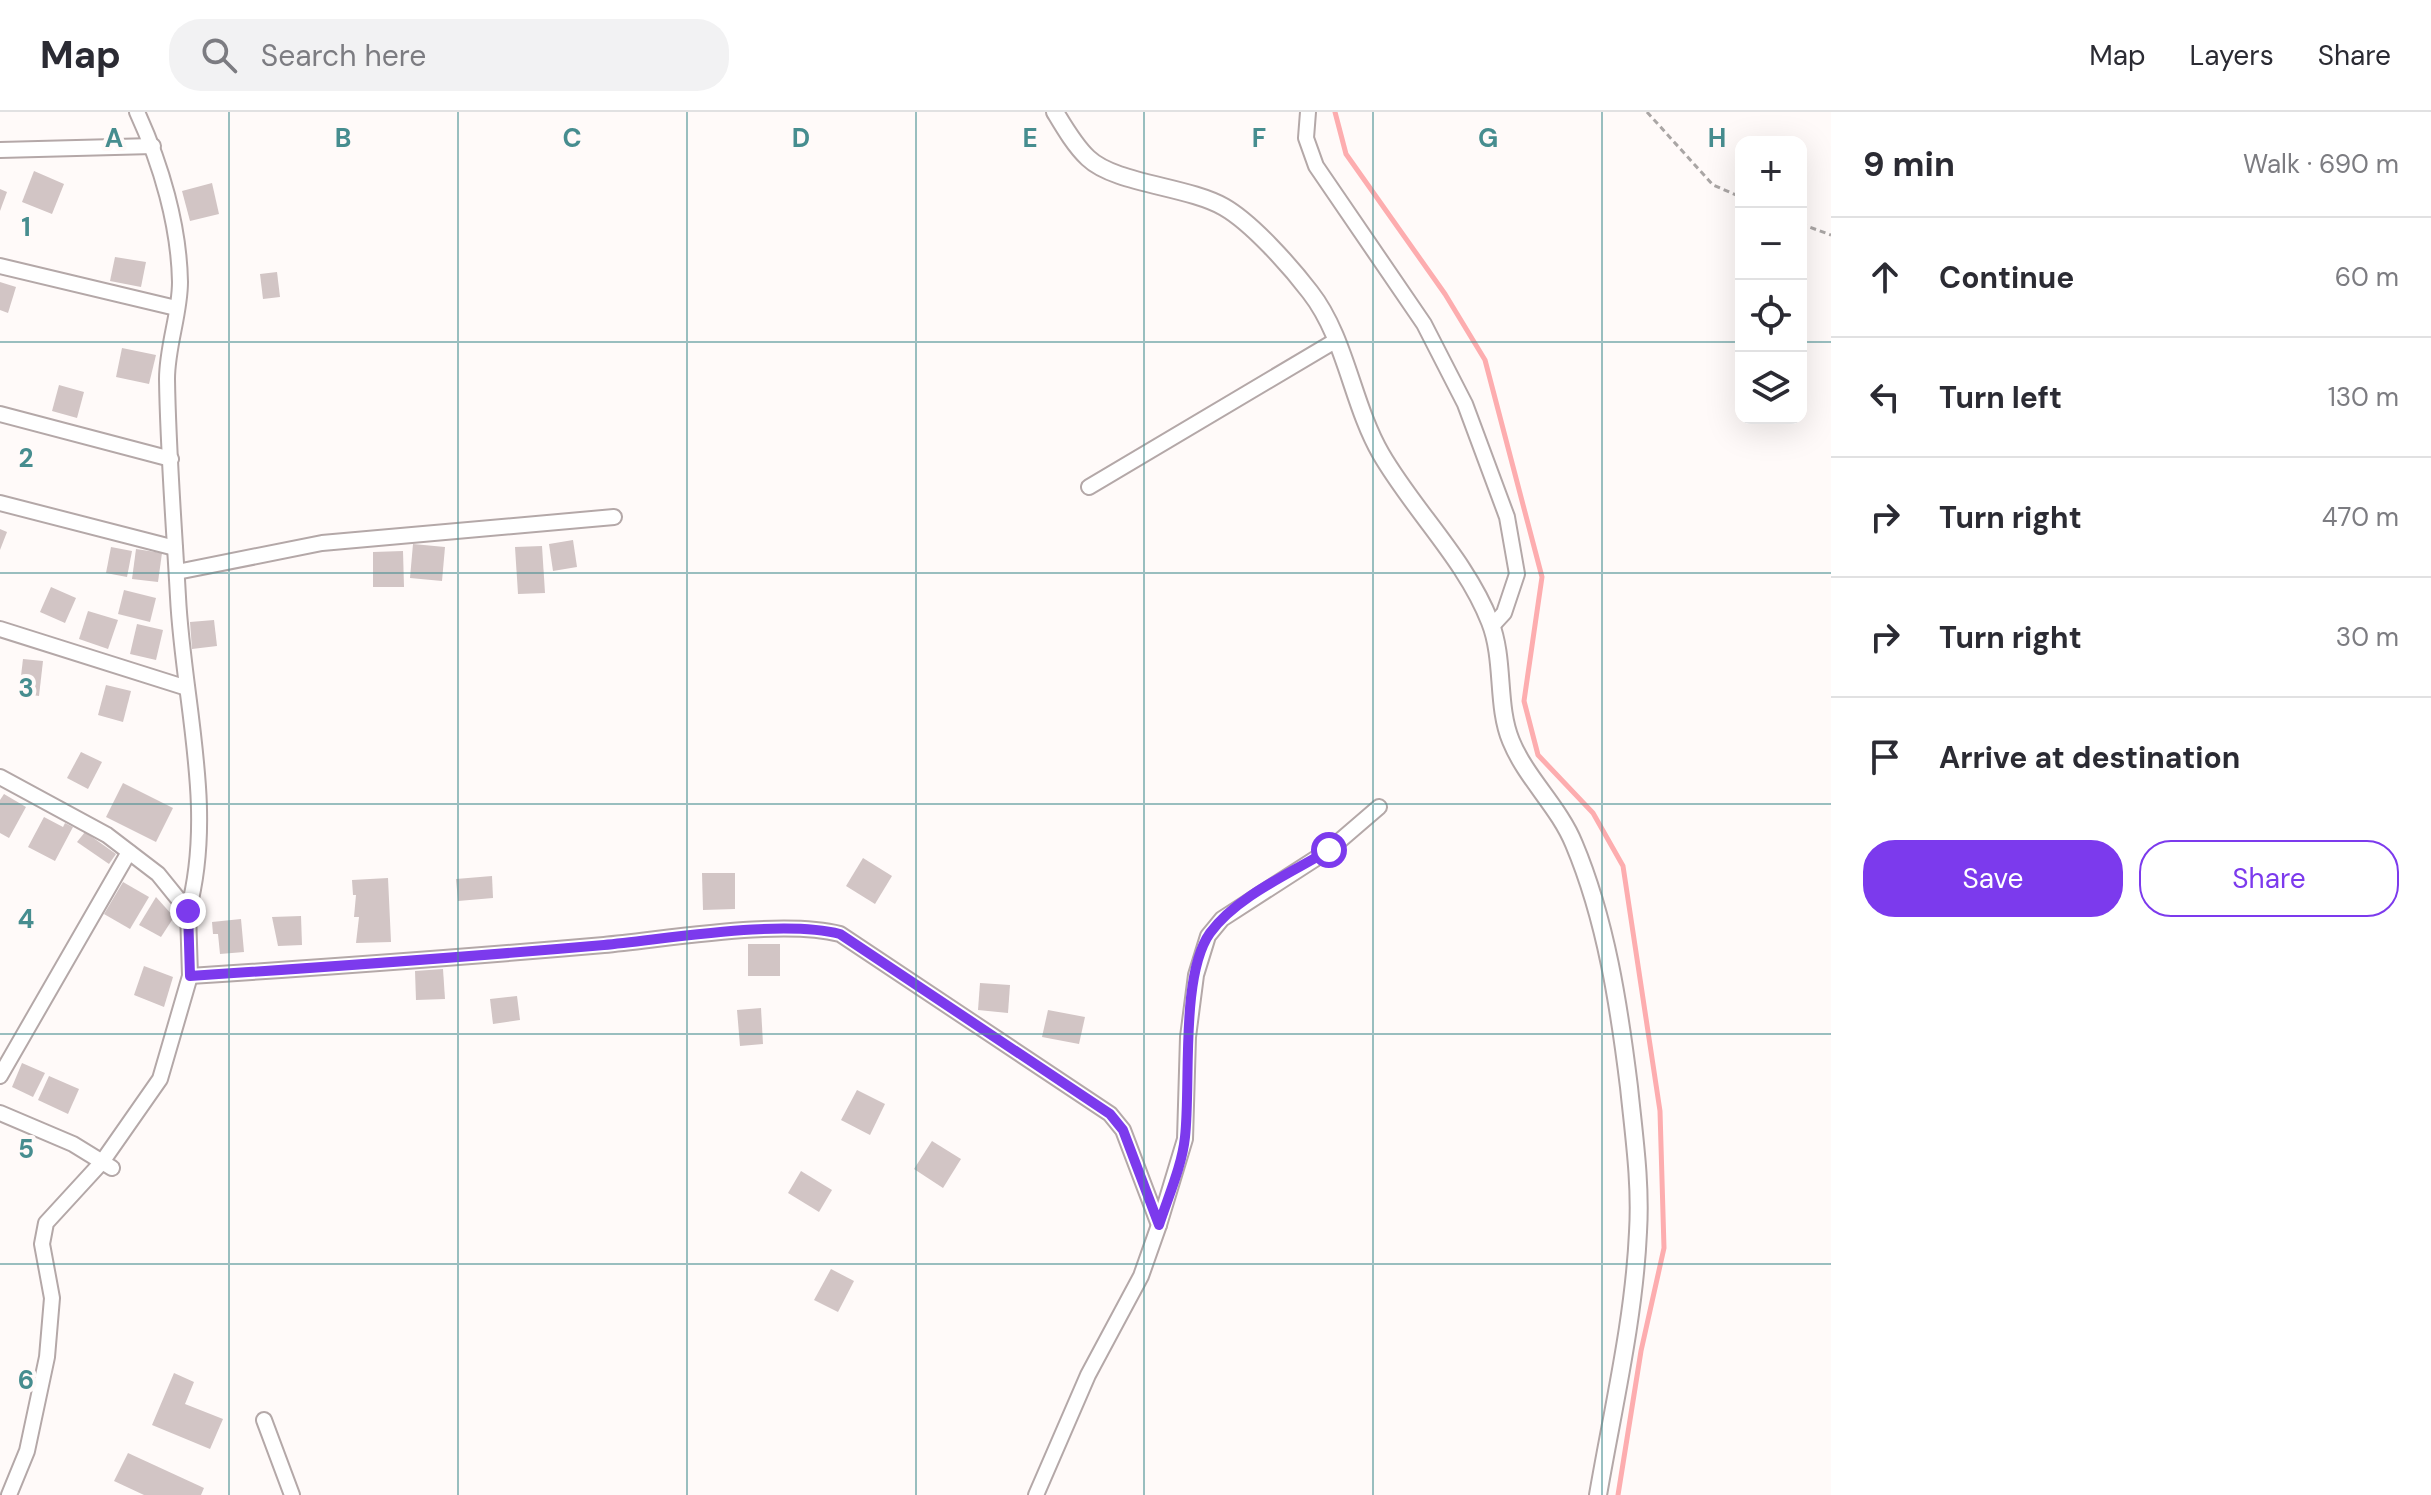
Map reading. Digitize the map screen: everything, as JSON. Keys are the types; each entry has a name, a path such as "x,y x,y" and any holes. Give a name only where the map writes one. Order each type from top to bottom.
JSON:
{"street":[{"path":"9,1495 27,1451 47,1357 52,1298 42,1244 46,1223 107,1165 160,1079 190,976 188,911 198,874 196,760 175,548 167,375 180,283 170,209 153,146 137,112"},
{"path":"1055,112 1089,159 1114,173 1168,185 1225,207 1270,248 1312,294 1335,341 1371,437 1404,493 1474,586 1492,626 1503,679 1506,727 1513,746 1573,839 1595,899 1625,1054 1639,1173 1638,1232 1633,1290 1598,1495"},
{"path":"1308,112 1306,138 1316,166 1424,324 1465,404 1507,517 1517,574 1504,613 1492,626"},
{"path":"0,150 153,146"},
{"path":"0,266 176,308"},
{"path":"1089,487 1335,341"},
{"path":"0,414 171,459"},
{"path":"0,503 175,548"},
{"path":"177,572 322,543 614,517"},
{"path":"0,629 187,688"},
{"path":"0,777 45,799 129,852 158,874 188,911"},
{"path":"1036,1495 1088,1375 1141,1276 1159,1225 1185,1139 1188,1037 1196,975 1208,936 1222,919 1329,850 1379,807"},
{"path":"0,1076 129,852"},
{"path":"190,976 483,956 732,933 819,929 840,934 1110,1114 1123,1130 1159,1225"},
{"path":"1,1116 73,1144 107,1165"},
{"path":"264,1420 292,1495"}],"path":[{"path":"1647,112 1713,185 1735,194"},
{"path":"1807,226 1831,235"}],"building":[{"path":"34,171 64,184 52,214 22,202"},
{"path":"212,183 219,214 190,221 182,191"},
{"path":"0,189 7,192 0,211"},
{"path":"115,257 146,262 141,287 110,281"},
{"path":"277,272 280,297 263,299 260,274"},
{"path":"0,282 16,287 8,313 0,310"},
{"path":"122,348 156,355 149,384 116,377"},
{"path":"59,385 84,392 77,418 52,411"},
{"path":"0,529 7,532 0,550"},
{"path":"573,540 577,567 553,571 549,544"},
{"path":"413,544 445,547 442,581 410,578"},
{"path":"542,546 545,593 518,594 515,547"},
{"path":"111,547 132,551 127,577 106,573"},
{"path":"136,549 162,553 158,582 132,579"},
{"path":"403,551 404,587 373,587 373,552"},
{"path":"51,587 76,598 65,623 40,612"},
{"path":"124,590 156,598 150,622 118,614"},
{"path":"88,611 118,620 108,649 79,639"},
{"path":"214,620 217,646 192,649 190,622"},
{"path":"137,624 163,630 156,660 130,654"},
{"path":"23,659 43,661 39,696 19,693"},
{"path":"106,685 131,691 123,722 98,715"},
{"path":"81,752 102,762 88,789 67,778"},
{"path":"123,783 173,808 156,842 106,817"},
{"path":"4,794 26,807 9,838 0,833 0,800"},
{"path":"44,817 63,827 65,823 73,827 55,861 28,847"},
{"path":"85,832 116,854 109,864 77,842"},
{"path":"863,858 892,876 875,904 846,886"},
{"path":"702,873 735,873 735,909 703,910"},
{"path":"492,876 493,898 458,901 456,879"},
{"path":"388,878 391,942 356,943 359,917 354,917 356,895 353,895 352,880"},
{"path":"123,882 149,897 130,929 104,914"},
{"path":"156,897 174,917 161,937 139,925"},
{"path":"301,916 302,945 278,946 272,917"},
{"path":"241,919 244,952 220,954 218,934 213,934 212,922"},
{"path":"748,944 780,944 780,976 748,976"},
{"path":"144,966 173,977 164,1007 134,995"},
{"path":"443,969 445,999 416,1000 415,971"},
{"path":"980,983 1010,985 1008,1013 978,1010"},
{"path":"517,996 520,1020 493,1024 490,999"},
{"path":"761,1008 763,1044 740,1046 737,1010"},
{"path":"1048,1010 1085,1017 1079,1044 1042,1037"},
{"path":"22,1063 45,1073 33,1097 12,1087"},
{"path":"49,1076 79,1089 68,1114 38,1100"},
{"path":"857,1090 885,1104 870,1135 841,1120"},
{"path":"932,1141 961,1159 943,1188 914,1169"},
{"path":"801,1171 832,1190 819,1212 788,1193"},
{"path":"831,1269 854,1281 838,1312 814,1300"},
{"path":"174,1373 194,1382 185,1404 223,1419 210,1449 152,1425"},
{"path":"128,1453 204,1488 201,1495 144,1495 114,1481"}],"waterway":[{"path":"1335,112 1346,154 1445,294 1485,360 1542,577 1524,701 1538,755 1593,813 1623,866 1660,1111 1664,1248 1641,1351 1618,1495"}],"route":[{"path":"188,911 190,976 483,956 732,933 819,929 840,934 1110,1114 1123,1130 1159,1225 1185,1139 1188,1037 1196,975 1208,936 1222,919 1329,850"}]}
